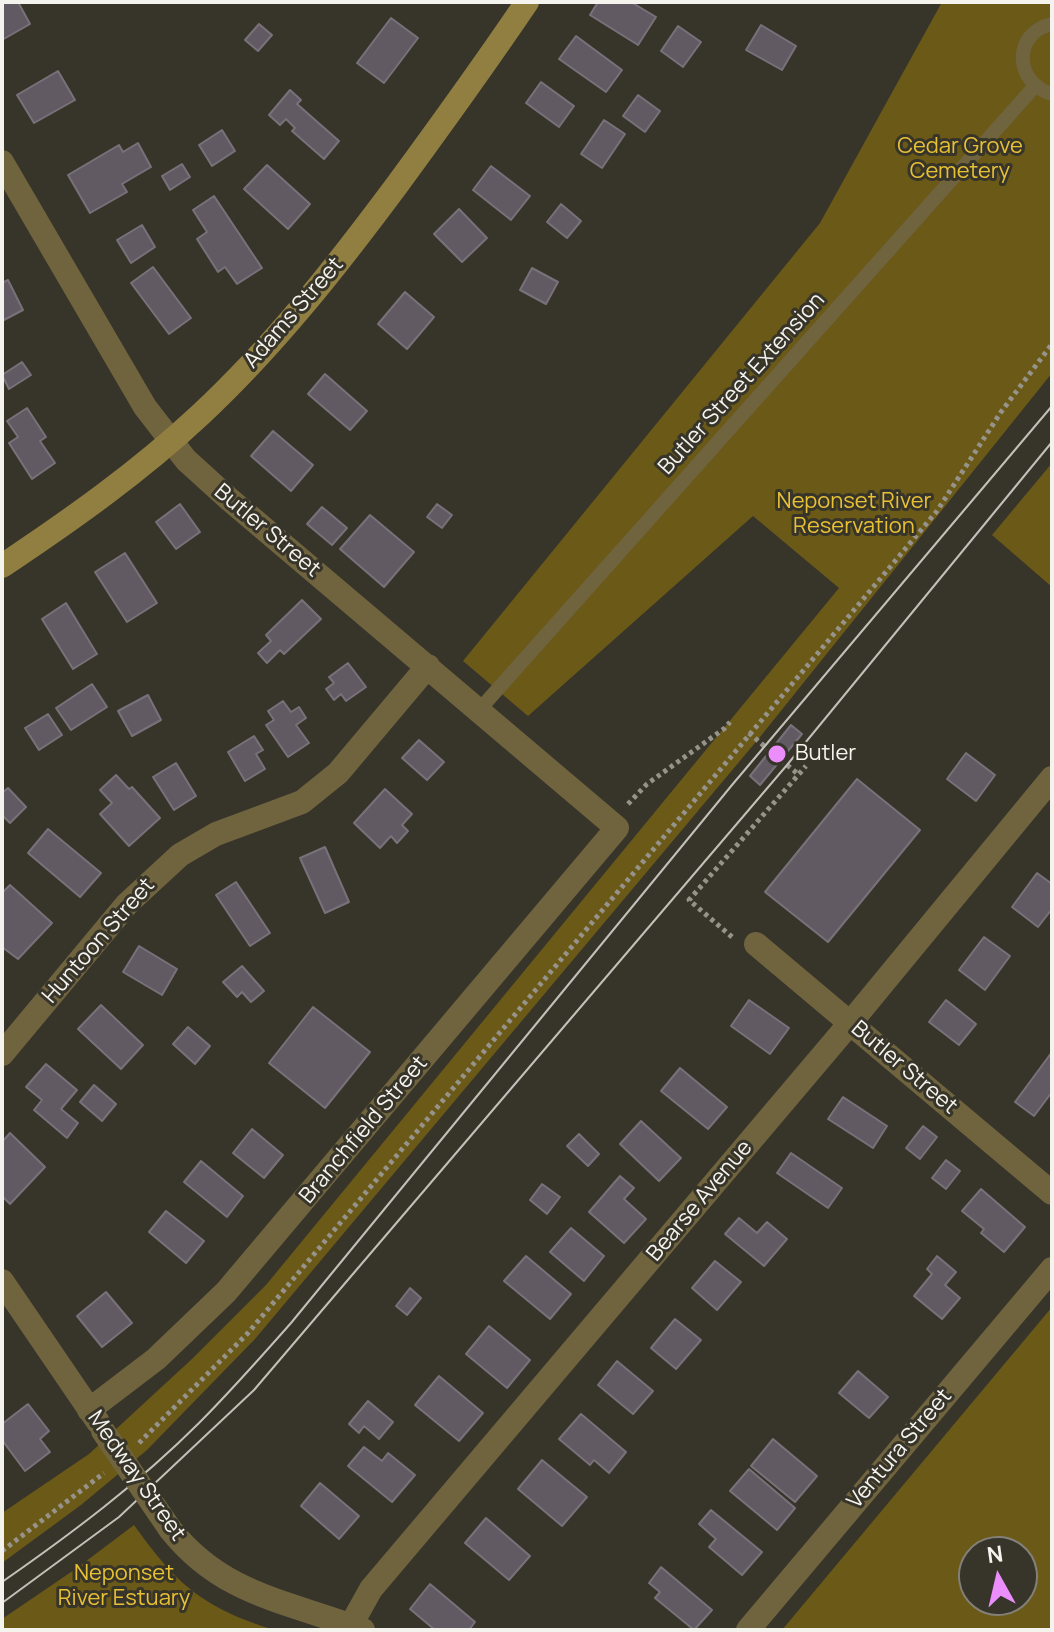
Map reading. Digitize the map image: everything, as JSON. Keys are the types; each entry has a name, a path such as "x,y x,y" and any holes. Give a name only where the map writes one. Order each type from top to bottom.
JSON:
{"main road":[{"name":"Adams Street","path":"2,566 93,503 170,441 244,372 328,277 460,99 527,2"}],"street":[{"name":"Butler Street","path":"2,162 145,407 170,441 205,479 615,826"},
{"name":"Huntoon Street","path":"2,1054 145,885 197,844 235,826 302,802 338,773 428,666"},
{"name":"Bearse Avenue","path":"357,1628 371,1589 851,1022 1052,778"},
{"name":"Branchfield Street","path":"89,1410 156,1359 226,1292 615,826"},
{"name":"Butler Street","path":"756,944 1052,1193"},
{"name":"Ventura Street","path":"748,1630 1052,1269"},
{"name":"Medway Street","path":"2,1281 170,1529 195,1559 228,1581 357,1628"}],"lane":[{"path":"1052,24 1041,27 1031,36 1024,50 1024,69 1035,86 1052,94"},
{"name":"Butler Street Extension","path":"480,709 1035,86"}],"path":[{"path":"129,1451 248,1333 937,511 1001,412 1052,344"},
{"path":"615,826 647,784 730,722"},
{"path":"749,733 770,751"},
{"path":"781,760 798,774"},
{"path":"756,944 740,945 689,900 806,766"},
{"path":"2,1551 108,1470"}],"green space":[{"path":"942,2 1052,2 1052,373 760,737 255,1339 147,1450 81,1505 2,1563 2,1513 89,1454 266,1285 839,588 753,516 528,716 463,661 820,223"},
{"path":"1052,463 1052,587 992,535"},
{"path":"1052,1307 1052,1630 782,1630"},
{"name":"Neponset River Estuary","path":"134,1525 178,1579 193,1591 228,1612 274,1630 2,1630 2,1619"}],"building":[{"path":"2,2 18,2 30,24 2,40"},
{"path":"598,2 631,2 656,17 638,45 590,15"},
{"path":"391,18 418,38 384,83 357,63"},
{"path":"259,24 272,35 258,51 245,40"},
{"path":"761,25 796,46 782,70 746,50"},
{"path":"678,26 701,42 683,67 661,51"},
{"path":"576,36 622,70 606,92 559,59"},
{"path":"58,71 75,100 34,123 17,95"},
{"path":"541,82 574,106 559,127 526,103"},
{"path":"290,90 301,100 297,104 339,141 324,159 292,131 295,128 286,119 280,125 269,115"},
{"path":"638,95 660,111 645,132 623,116"},
{"path":"604,120 625,134 602,168 581,154"},
{"path":"222,130 235,151 212,166 199,145"},
{"path":"138,143 151,167 122,184 127,192 90,213 68,175 119,145 123,152"},
{"path":"182,164 190,177 170,190 162,176"},
{"path":"267,165 310,204 288,229 244,189"},
{"path":"491,166 530,196 511,220 473,190"},
{"path":"214,196 262,268 237,284 225,267 218,272 197,239 207,232 193,210"},
{"path":"561,204 581,221 567,238 547,222"},
{"path":"459,209 487,238 462,262 434,234"},
{"path":"142,225 155,247 131,263 117,240"},
{"path":"153,267 191,318 169,334 131,283"},
{"path":"532,268 558,282 546,304 520,290"},
{"path":"8,280 23,310 2,321 2,283"},
{"path":"405,292 434,317 407,349 378,324"},
{"path":"22,362 31,375 9,389 2,375"},
{"path":"325,374 367,411 350,430 308,394"},
{"path":"27,408 46,437 40,441 55,463 32,479 9,443 18,437 7,421"},
{"path":"273,431 313,465 291,491 251,456"},
{"path":"180,504 200,532 176,549 156,522"},
{"path":"437,504 452,515 442,528 427,517"},
{"path":"322,507 347,528 332,545 307,524"},
{"path":"370,515 414,552 384,587 340,549"},
{"path":"125,553 157,603 127,622 95,572"},
{"path":"302,600 321,619 284,654 280,650 267,663 258,653 271,641 266,635"},
{"path":"66,603 97,654 73,669 42,619"},
{"path":"348,663 366,687 346,701 341,694 334,700 326,689 334,683 329,677"},
{"path":"92,684 107,707 71,730 56,708"},
{"path":"148,695 161,720 132,736 118,711"},
{"path":"283,701 291,712 299,707 306,718 296,725 309,743 288,757 266,725 274,720 268,711"},
{"path":"48,714 62,735 39,750 25,728"},
{"path":"791,725 802,734 760,785 750,776"},
{"path":"254,736 263,750 256,754 265,769 245,781 228,752"},
{"path":"419,740 444,762 427,780 402,758"},
{"path":"966,753 995,775 976,801 947,779"},
{"path":"176,763 196,796 174,810 153,777"},
{"path":"116,775 129,789 132,787 160,818 129,846 100,814 112,803 100,790"},
{"path":"857,779 920,830 828,942 765,892"},
{"path":"8,788 26,807 10,823 2,815 2,793"},
{"path":"385,789 412,814 402,825 408,831 397,843 391,836 380,848 354,823"},
{"path":"48,829 101,873 80,897 28,853"},
{"path":"325,847 349,902 325,913 300,858"},
{"path":"1037,873 1052,884 1052,909 1038,927 1012,907"},
{"path":"236,882 270,933 250,946 216,895"},
{"path":"10,885 52,923 18,959 2,947 2,893"},
{"path":"984,937 1010,956 985,990 959,970"},
{"path":"139,946 177,969 162,995 123,972"},
{"path":"242,966 264,991 251,1002 242,992 237,997 223,982"},
{"path":"749,1000 789,1028 770,1054 731,1026"},
{"path":"946,1000 976,1024 959,1045 929,1022"},
{"path":"101,1005 143,1045 121,1069 78,1029"},
{"path":"313,1007 370,1052 325,1108 269,1063"},
{"path":"188,1027 210,1046 195,1064 173,1044"},
{"path":"1052,1052 1052,1092 1034,1116 1015,1102"},
{"path":"46,1064 77,1090 61,1109 78,1123 67,1138 34,1110 42,1100 26,1087"},
{"path":"680,1068 727,1107 708,1129 661,1091"},
{"path":"94,1085 116,1104 102,1121 80,1102"},
{"path":"843,1097 887,1126 873,1148 828,1119"},
{"path":"641,1121 681,1158 659,1181 620,1144"},
{"path":"923,1126 937,1137 920,1159 906,1148"},
{"path":"252,1129 283,1155 264,1178 233,1153"},
{"path":"10,1133 45,1167 10,1204 2,1196 2,1142"},
{"path":"579,1134 599,1154 588,1166 567,1146"},
{"path":"791,1153 842,1188 828,1208 777,1173"},
{"path":"946,1160 960,1171 946,1189 932,1178"},
{"path":"201,1161 243,1196 227,1217 184,1182"},
{"path":"620,1176 634,1188 624,1199 646,1219 624,1243 589,1212"},
{"path":"542,1184 560,1197 547,1214 530,1200"},
{"path":"981,1189 1025,1227 1004,1252 981,1233 984,1229 962,1211"},
{"path":"166,1211 204,1241 186,1263 149,1232"},
{"path":"739,1218 757,1233 767,1222 787,1239 764,1266 725,1234"},
{"path":"571,1228 604,1256 584,1281 550,1252"},
{"path":"526,1256 571,1294 550,1319 504,1281"},
{"path":"937,1256 956,1272 945,1285 960,1298 942,1319 914,1296 932,1274 927,1269"},
{"path":"715,1261 741,1282 717,1310 692,1288"},
{"path":"410,1288 421,1298 407,1315 396,1306"},
{"path":"106,1292 132,1323 102,1347 77,1316"},
{"path":"675,1319 701,1340 676,1369 651,1348"},
{"path":"489,1326 530,1360 507,1388 466,1354"},
{"path":"617,1361 653,1391 633,1414 598,1385"},
{"path":"858,1371 888,1397 869,1418 839,1393"},
{"path":"439,1376 483,1413 459,1441 415,1405"},
{"path":"368,1401 393,1422 379,1439 364,1426 359,1433 349,1424"},
{"path":"28,1404 49,1431 40,1439 50,1452 25,1471 2,1440 2,1424"},
{"path":"581,1414 626,1452 609,1473 594,1460 590,1465 559,1439"},
{"path":"773,1439 817,1476 795,1502 751,1466"},
{"path":"364,1447 382,1461 388,1453 415,1475 392,1502 348,1466"},
{"path":"542,1460 587,1497 562,1526 518,1489"},
{"path":"749,1469 795,1508 777,1530 730,1491"},
{"path":"320,1483 359,1516 339,1539 301,1506"},
{"path":"711,1510 762,1552 742,1575 709,1547 716,1539 699,1524"},
{"path":"486,1518 530,1556 509,1580 465,1543"},
{"path":"661,1567 712,1610 694,1630 655,1598 660,1592 649,1583"},
{"path":"430,1584 475,1622 469,1630 435,1630 410,1609"}],"tram line":[{"path":"2,1582 79,1526 153,1466 211,1411 291,1323 732,785 1052,406"},
{"path":"2,1603 119,1517 254,1390 787,765 1052,442"}],"place":[{"name":"Butler","path":"777,754"}],"park label":[{"name":"Cedar Grove Cemetery","path":"960,160"},
{"name":"Neponset River Reservation","path":"854,514"}]}
